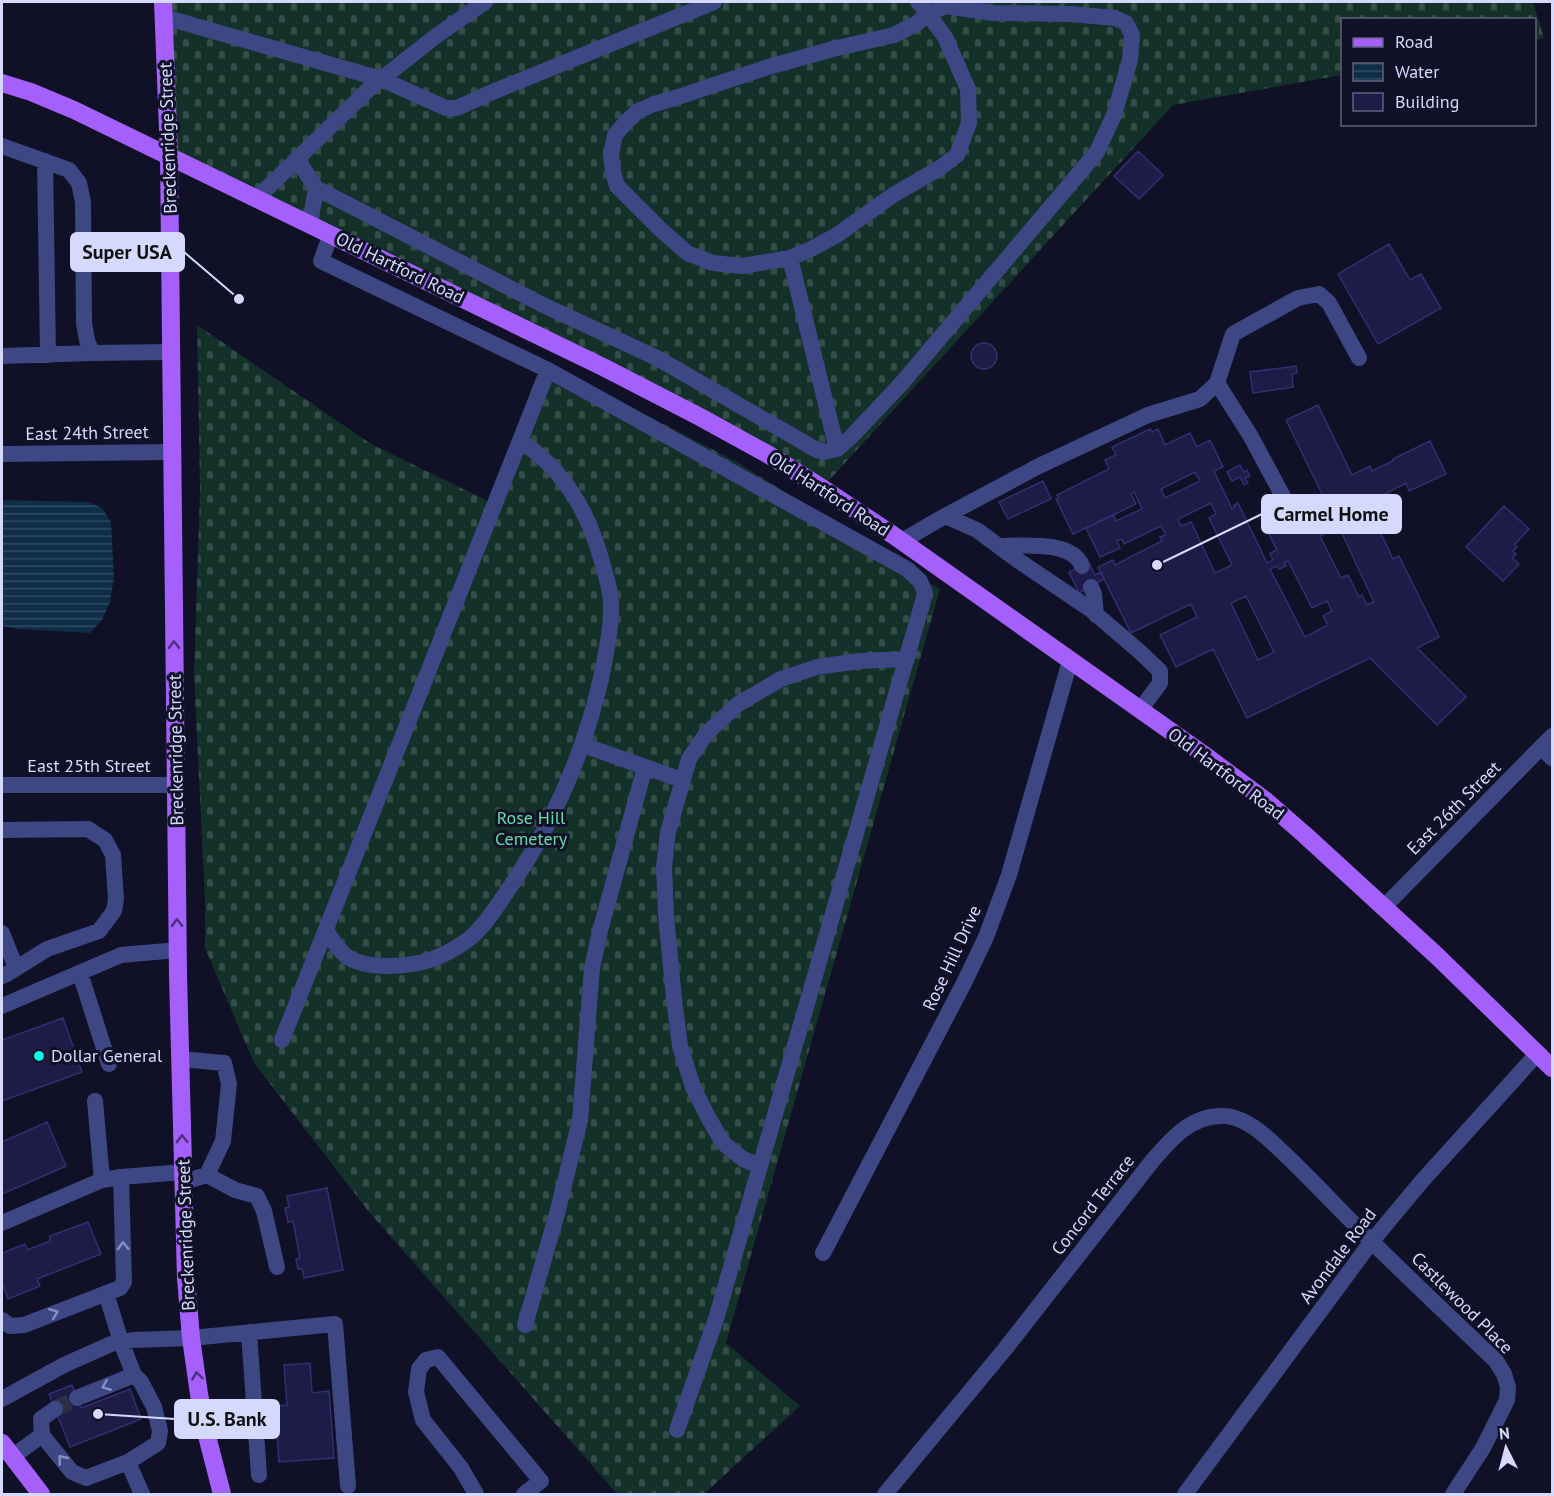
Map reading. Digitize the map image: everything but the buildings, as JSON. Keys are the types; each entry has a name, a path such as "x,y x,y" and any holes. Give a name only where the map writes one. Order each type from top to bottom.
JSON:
{"main road":[{"name":"Breckenridge Street","path":"164,9 169,155 178,950 186,1278 191,1338 206,1432 222,1494"},
{"name":"Old Hartford Road","path":"2,83 74,110 169,155 605,368 700,417 778,461 903,541 1266,801 1437,956 1552,1068"},
{"path":"2,1443 41,1494"}],"street":[{"path":"256,198 370,88 469,9 485,2"},
{"path":"164,9 381,79 447,108 457,108 714,2"},
{"path":"297,159 316,188 543,305 657,358 817,450 824,452 837,449 901,384 1097,152 1114,115 1130,60 1132,35 1126,23 1115,18 1071,14 993,13 950,4 923,8"},
{"path":"923,8 945,37 968,89 969,123 957,155 940,168 893,195 837,235 790,258 742,266 713,263 687,253 617,186 611,154 615,135 638,111 787,61 894,35 916,24 923,8"},
{"path":"2,146 69,170 80,183 83,202 84,323 92,353"},
{"path":"45,160 48,355"},
{"path":"310,224 316,188"},
{"path":"331,234 321,261 548,370 907,569 920,581 925,593 716,1319 677,1430"},
{"path":"790,258 837,449"},
{"path":"903,541 1039,466 1148,414 1200,399 1217,383 1233,334 1298,298 1319,294 1329,303 1359,358"},
{"path":"2,356 171,352"},
{"path":"282,1040 548,370"},
{"path":"1217,383 1250,435 1286,502"},
{"path":"326,930 346,955 360,962 382,966 431,960 471,938 493,912 525,866 553,817 583,745 597,697 611,622 611,600 606,575 593,534 573,495 546,460 520,441"},
{"name":"East 24th Street","path":"2,454 172,452"},
{"path":"945,516 977,530 1096,615 1160,671 1160,683 1140,710"},
{"path":"999,546 1053,547 1072,553 1082,566"},
{"path":"1091,587 1096,615"},
{"path":"760,1166 743,1159 723,1143 693,1087 680,1046 666,915 664,867 668,832 682,780 689,759 706,734 738,704 781,680 817,667 859,661 907,659"},
{"name":"Rose Hill Drive","path":"823,1253 986,937 1009,875 1070,661"},
{"path":"583,745 682,780"},
{"name":"East 26th Street","path":"1383,908 1549,747"},
{"path":"525,1325 578,1130 592,968 645,767"},
{"name":"East 25th Street","path":"2,785 176,785"},
{"path":"2,830 88,829 105,840 113,855 116,899 114,912 99,931 47,949 2,976"},
{"path":"2,933 16,968"},
{"path":"2,1006 121,955 178,950"},
{"path":"80,973 109,1064"},
{"name":"Avondale Road","path":"1185,1494 1372,1241 1422,1181 1538,1053"},
{"path":"180,1059 224,1063 229,1084 223,1141 207,1175"},
{"path":"94,1101 102,1180"},
{"name":"Concord Terrace","path":"885,1494 1005,1349 1153,1160 1188,1125 1207,1117 1226,1116 1245,1122 1263,1134 1372,1241"},
{"path":"2,1223 102,1180 120,1177 207,1175 235,1190 257,1196 264,1211 277,1267"},
{"path":"2,1320 10,1326 24,1325 120,1288 124,1282 120,1177"},
{"name":"Castlewood Place","path":"1372,1241 1496,1361 1504,1374 1508,1387 1507,1400 1482,1448 1453,1494"},
{"path":"55,1409 41,1419 42,1435 72,1472 86,1478 128,1462 158,1443 160,1431 154,1407 141,1382 134,1375 106,1293"},
{"path":"2,1399 64,1365 111,1344 133,1340 191,1338 334,1324 348,1486"},
{"path":"249,1332 259,1475"},
{"path":"476,1494 461,1468 423,1420 416,1392 419,1369 426,1360 438,1358 541,1482 524,1494"},
{"path":"77,1398 134,1375"},
{"path":"12,1457 42,1435"},
{"path":"128,1462 142,1494"}],"green space":[{"path":"163,2 1533,2 1544,38 1536,40 1536,18 1341,18 1341,75 1173,105 822,488 169,155"},
{"name":"Rose Hill Cemetery","path":"197,325 371,444 490,502 542,361 735,461 940,589 726,1343 800,1406 704,1494 617,1494 369,1212 254,1063 205,948 205,902 194,675 200,490"}],"water":[{"path":"2,500 89,502 102,508 111,522 114,577 110,602 102,620 90,633 2,626"}],"tunnel":[{"path":"55,1409 77,1398"}],"place":[{"name":"Super USA","path":"239,299"},
{"name":"Carmel Home","path":"1157,565"},
{"name":"Dollar General","path":"39,1056"},
{"name":"U.S. Bank","path":"98,1414"}]}
